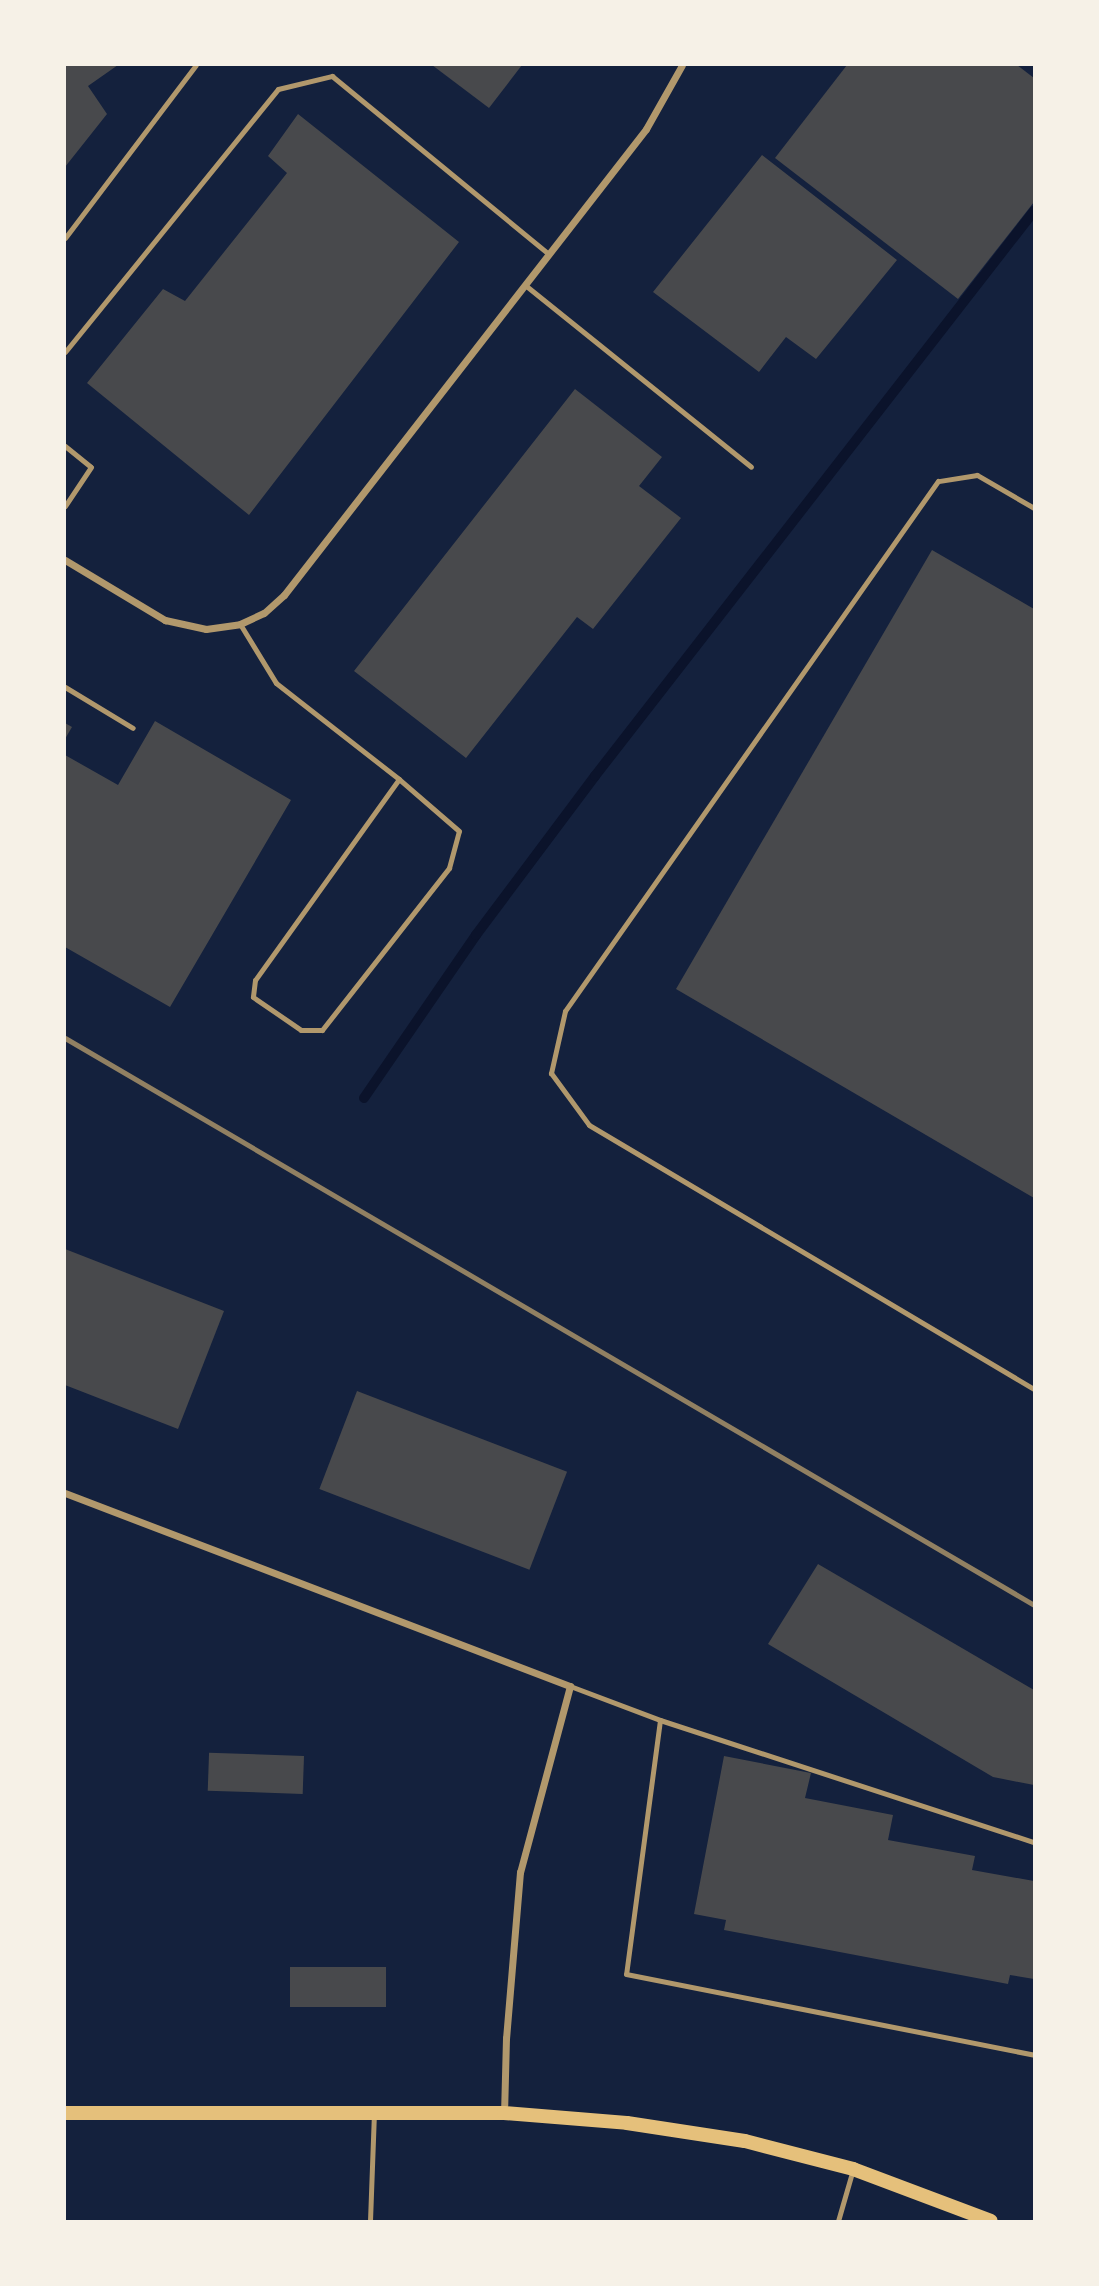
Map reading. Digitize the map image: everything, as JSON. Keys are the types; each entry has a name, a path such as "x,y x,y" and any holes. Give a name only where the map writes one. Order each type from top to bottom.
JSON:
{"main road":[{"path":"65,2113 504,2113 627,2123 745,2141 853,2169 991,2221"}],"street":[{"path":"65,560 165,620 206,629 240,624 264,613 285,595 646,129 682,65"},
{"path":"65,1493 570,1686 520,1872 504,2113"}],"lane":[{"path":"65,238 196,65"},
{"path":"65,352 278,89 332,76 549,254"},
{"path":"525,285 751,467"},
{"path":"65,446 91,467 65,506"},
{"path":"1034,508 977,475 937,481 565,1011 551,1073 589,1125 1034,1389"},
{"path":"240,624 276,683 399,779 459,831 449,868 322,1030 301,1030 253,997 255,979 399,779"},
{"path":"65,687 133,728"},
{"path":"570,1686 660,1720 1034,1842"},
{"path":"660,1720 626,1973 1034,2055"},
{"path":"370,2221 374,2113"},
{"path":"838,2221 853,2169"}],"building":[{"path":"65,65 118,65 88,86 107,114 65,167"},
{"path":"432,65 522,65 489,108"},
{"path":"847,65 1017,65 1034,78 1034,202 958,299 775,158"},
{"path":"298,114 459,242 249,515 87,383 163,289 185,301 287,173 268,156"},
{"path":"762,155 897,260 816,359 786,337 759,372 653,292"},
{"path":"575,389 662,457 639,486 681,518 593,629 577,617 466,758 354,671"},
{"path":"932,550 1034,609 1034,1198 676,989"},
{"path":"155,721 291,800 170,1007 65,947 65,755 118,785"},
{"path":"65,723 72,727 65,739"},
{"path":"65,1249 224,1311 178,1429 65,1385"},
{"path":"357,1391 567,1472 529,1570 319,1489"},
{"path":"818,1564 1034,1690 1034,1785 993,1777 768,1644"},
{"path":"209,1753 304,1756 303,1794 208,1791"},
{"path":"724,1756 811,1773 805,1798 893,1815 888,1840 975,1856 972,1870 1034,1881 1034,1979 1010,1975 1008,1984 724,1930 726,1920 694,1914"},
{"path":"290,1967 386,1967 386,2007 290,2007"}],"waterway":[{"path":"364,1098 476,935 595,776 1034,211"}],"railway":[{"path":"65,1038 1034,1605"}]}
